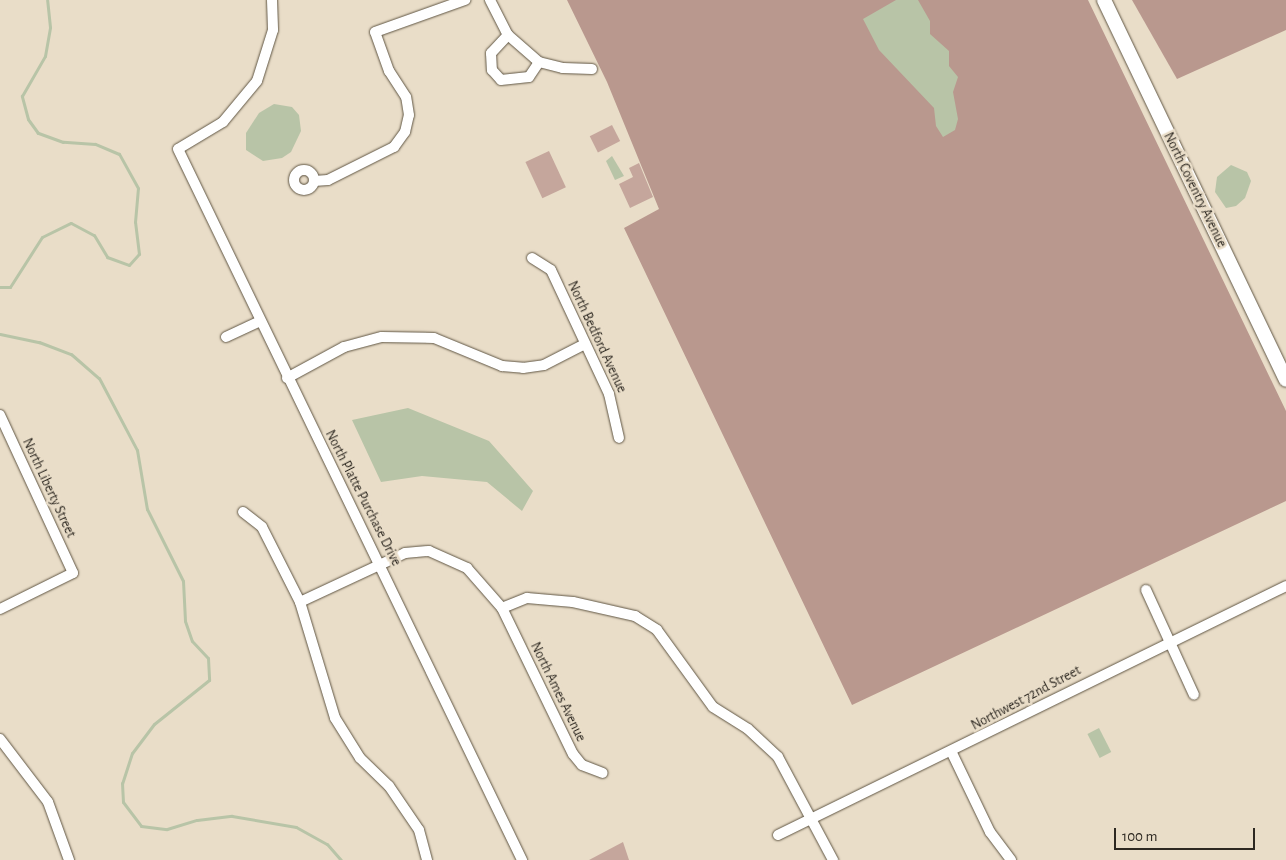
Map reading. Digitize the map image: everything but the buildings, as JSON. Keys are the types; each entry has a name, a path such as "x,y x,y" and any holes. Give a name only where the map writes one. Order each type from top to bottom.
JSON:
{"street":[{"name":"North Platte Purchase Drive","path":"272,0 273,30 257,81 223,122 178,149 287,378 381,562 522,860"},
{"path":"314,180 328,180 394,146 405,132 409,115 406,97 389,71 375,32 465,0"},
{"path":"490,0 508,35 539,62 563,68 592,69"},
{"name":"North Coventry Avenue","path":"1104,0 1286,380"},
{"path":"508,35 492,53 492,70 501,80 529,77 539,62"},
{"name":"North Bedford Avenue","path":"532,258 551,270 609,394 619,438"},
{"path":"226,337 260,321"},
{"path":"287,378 344,347 382,337 434,338 502,366 522,368 544,365 585,344"},
{"name":"North Liberty Street","path":"0,415 73,573 0,609"},
{"path":"243,512 262,527 300,602 335,718 360,758 389,786 419,830 427,860"},
{"name":"North Ames Avenue","path":"300,602 381,562 405,553 429,550 467,568 502,608 573,754 582,765 603,774"},
{"name":"Northwest 72nd Street","path":"778,835 1014,722 1042,702 1286,586"},
{"path":"1146,590 1194,695"},
{"path":"502,608 527,598 573,602 635,616 657,630 713,707 748,729 778,757 813,819 833,860"},
{"path":"0,739 48,802 69,860"},
{"path":"951,751 990,832 1011,860"}],"shaded area":[{"path":"567,0 1088,0 1286,411 1286,501 852,705 624,228 659,209 607,82"},
{"path":"896,0 918,0 930,21 930,34 949,51 949,66 958,77 953,92 958,119 955,130 943,137 936,126 934,108 879,50 863,19"},
{"path":"1132,0 1286,0 1286,30 1177,79"},
{"path":"274,104 292,107 299,115 301,131 291,152 282,158 263,161 246,150 246,133 259,113"},
{"path":"612,125 620,141 598,152 590,136"},
{"path":"549,151 566,187 542,198 525,162"},
{"path":"612,156 624,176 615,180 606,161"},
{"path":"639,163 653,197 630,208 619,184 633,177 629,168"},
{"path":"1231,165 1247,172 1251,181 1245,198 1236,206 1226,208 1215,192 1217,177"},
{"path":"408,408 489,441 533,491 522,511 487,482 422,476 381,482 352,420"},
{"path":"1099,728 1111,752 1100,758 1087,734"},
{"path":"623,842 629,860 589,860"}],"waterway":[{"path":"0,287 10,287 42,237 71,223 94,235 107,257 129,265 139,254 135,222 138,188 119,154 95,144 63,142 38,133 28,119 22,96 45,56 50,27 47,0"},
{"path":"0,334 39,342 71,354 99,378 137,450 147,509 183,581 185,621 192,641 208,658 209,680 154,724 132,753 122,783 123,802 141,826 167,829 197,820 232,816 296,827 327,844 341,860"}]}
